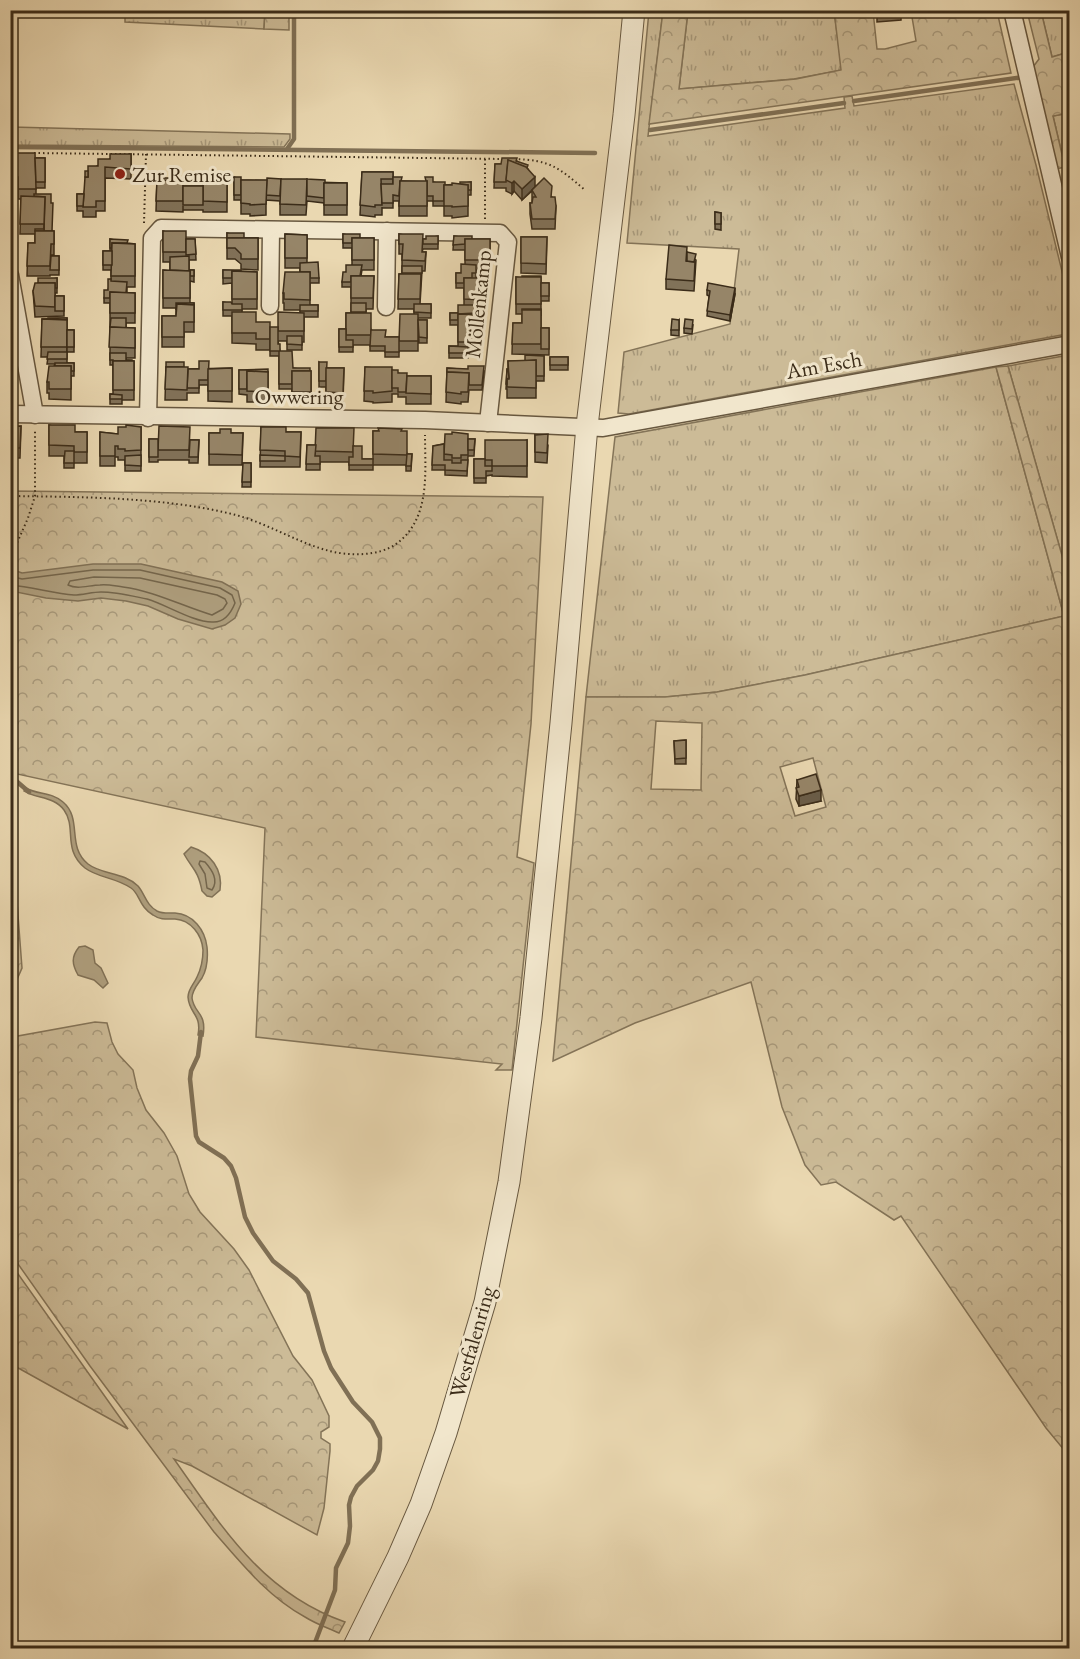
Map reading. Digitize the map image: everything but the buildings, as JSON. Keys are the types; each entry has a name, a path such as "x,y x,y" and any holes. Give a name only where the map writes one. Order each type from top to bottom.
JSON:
{"street":[{"name":"Westfalenring","path":"357,1647 420,1504 466,1367 485,1302 508,1192 531,1018 562,711 587,426 624,115 634,10"},
{"path":"1012,10 1070,257"},
{"name":"Möllenkamp","path":"152,238 161,228 500,234 508,242 488,423"},
{"path":"270,306 271,230"},
{"path":"386,307 387,231"},
{"path":"148,418 152,238"},
{"path":"10,275 35,415"},
{"name":"Am Esch","path":"587,426 603,428 1070,344"},
{"name":"Owwering","path":"10,414 148,418 425,420 587,426"}],"path":[{"path":"29,153 537,160 554,165 585,190"},
{"path":"146,154 144,224 152,238"},
{"path":"484,233 485,159"},
{"path":"10,559 28,518 34,496 35,415"},
{"path":"10,495 129,500 191,507 233,514 329,551 350,554 379,552 395,545 408,533 425,496 425,420"}],"green space":[{"path":"834,10 873,11 877,49 916,41 911,11 997,11 1011,73 649,124 663,11 688,11 679,89 796,79 841,70"},
{"path":"125,11 265,11 264,29 125,22"},
{"path":"265,11 289,11 289,30 264,29"},
{"path":"649,11 663,11 648,136 845,108 844,97 852,96 854,106 1014,84 1069,300 1069,331 1067,334 629,414 618,413 624,352 730,324 739,249 627,243"},
{"path":"688,11 834,11 842,70 794,79 679,89"},
{"path":"1027,11 1041,11 1052,57 1069,52 1069,113 1053,116 1065,167 1052,170 1030,71 1039,59"},
{"path":"1041,11 1069,11 1069,52 1052,57"},
{"path":"1069,113 1069,166 1065,167 1053,116"},
{"path":"11,127 290,134 290,139 284,147 11,145"},
{"path":"1069,355 1069,580 1008,366"},
{"path":"1008,366 1069,580 1069,1456 1046,1428 901,1216 894,1220 836,1182 821,1185 805,1165 782,1107 751,982 635,1023 553,1061 586,697 665,697 717,692 805,675 1064,616 996,367","holes":["656,721 702,723 701,790 651,789","813,758 826,807 795,816 780,767"]},
{"path":"996,367 1064,616 805,675 717,692 665,697 586,697 615,437"},
{"path":"11,491 543,497 531,724 517,857 534,863 512,1070 496,1070 502,1064 256,1037 265,828 17,774 11,736"},
{"path":"11,823 22,968 10,993"},
{"path":"95,1022 107,1023 118,1054 133,1070 146,1110 164,1133 177,1156 189,1194 200,1212 234,1249 249,1270 293,1356 312,1380 329,1416 329,1427 321,1432 321,1438 330,1444 330,1451 324,1508 317,1535 192,1466 174,1459 227,1533 246,1555 290,1594 345,1622 339,1633 309,1619 279,1600 224,1544 90,1366 11,1254 11,1024 12,1037"},
{"path":"11,1264 128,1429 11,1364"}],"water":[{"path":"93,564 141,564 222,582 238,591 241,604 235,618 225,625 212,629 178,619 148,606 126,601 101,598 78,601 11,591 11,569 22,573"},
{"path":"26,788 59,799 69,809 78,849 81,857 88,864 132,881 138,886 153,909 162,913 187,916 201,929 206,941 207,963 192,998 202,1018 203,1036 198,1035 197,1018 188,997 202,960 202,944 195,929 181,920 156,917 148,912 131,888 85,868 74,853 70,824 64,810 55,802 29,794 24,791"},
{"path":"191,847 210,858 220,876 220,890 212,897 202,891 197,874 184,854"},
{"path":"85,946 93,950 95,963 101,968 108,983 103,988 94,980 78,975 76,971 73,961 75,954 79,947"}],"waterway":[{"path":"287,149 294,139 294,10"},
{"path":"854,101 1024,77"},
{"path":"650,130 844,103"},
{"path":"10,147 595,153"},
{"path":"10,757 14,779 29,792"},
{"path":"201,1032 198,1056 190,1079 196,1136 199,1142 224,1158 231,1166 245,1217 253,1233 273,1261 296,1279 308,1293 331,1368 353,1402 372,1422 380,1438 378,1461 373,1470 357,1486 351,1497 348,1543 336,1568 335,1590 313,1648"}],"place":[{"name":"Zur Remise","path":"120,174"}]}
